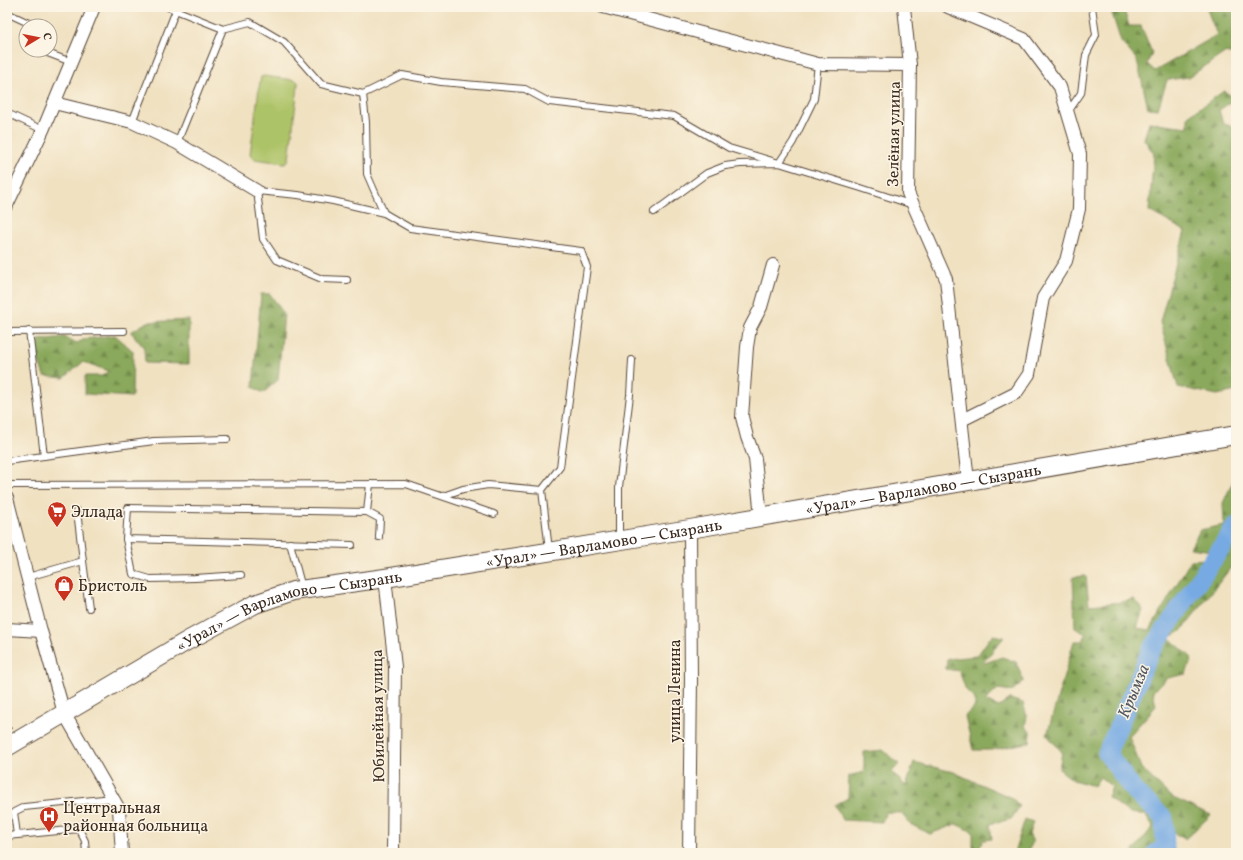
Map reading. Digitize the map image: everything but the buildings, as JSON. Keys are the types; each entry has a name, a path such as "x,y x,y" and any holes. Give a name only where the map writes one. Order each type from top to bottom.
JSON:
{"main road":[{"name":"«Урал» — Варламово — Сызрань","path":"7,747 187,641 254,604 293,591 385,578 619,540 1233,436"}],"street":[{"path":"7,205 43,130 94,7"},
{"path":"603,7 818,64 910,65"},
{"name":"Зелёная улица","path":"904,7 910,65 908,194 946,278 968,481"},
{"path":"948,7 1024,39 1060,87 1080,154 1079,209 1066,261 1042,298 1028,374 1016,393 962,420"},
{"path":"54,103 132,122 177,143 257,191"},
{"path":"761,516 755,459 742,417 747,347 750,328 761,307 773,265"},
{"path":"7,498 41,631 64,713 119,809 122,853"},
{"name":"улица Ленина","path":"689,853 691,688 690,528"},
{"name":"Юбилейная улица","path":"385,578 395,667 393,853"},
{"path":"7,629 41,631"}],"lane":[{"path":"168,7 223,29 250,22 284,42 322,84 364,94 402,75 441,82 525,88 549,102 674,116 729,148 913,205"},
{"path":"1068,112 1081,93 1086,55 1096,35 1092,7"},
{"path":"132,122 176,10"},
{"path":"7,13 18,18"},
{"path":"177,143 223,29"},
{"path":"58,57 71,62"},
{"path":"779,163 793,142 814,98 818,64"},
{"path":"364,94 367,174 384,212"},
{"path":"7,113 43,130"},
{"path":"654,212 707,173 725,166 779,163"},
{"path":"347,280 322,279 277,260 263,239 257,191 298,195 384,212 410,228 581,251 587,267 560,467 542,490 549,551"},
{"path":"29,331 44,456"},
{"path":"7,332 124,331"},
{"path":"619,540 618,486 630,395 632,360"},
{"path":"7,461 154,441 227,439"},
{"path":"367,512 370,484"},
{"path":"7,485 406,484 494,514"},
{"path":"443,496 463,489 488,485 542,490"},
{"path":"241,575 150,579 133,574 126,539 128,508 367,512 380,519 379,537"},
{"path":"77,511 89,608"},
{"path":"126,539 352,545"},
{"path":"290,543 302,589"},
{"path":"28,578 83,561"},
{"path":"17,835 14,812 24,807 113,798"},
{"path":"7,836 79,829 85,841 86,853"}],"green space":[{"path":"1110,7 1123,7 1129,26 1141,26 1152,53 1147,64 1155,71 1217,35 1206,7 1236,7 1236,55 1226,52 1189,77 1167,80 1158,109 1148,108 1137,60 1121,42"},
{"path":"264,76 295,80 298,82 289,159 284,163 254,159 250,154 260,81 261,77"},
{"path":"1224,91 1236,99 1219,110 1223,124 1236,127 1236,391 1217,395 1178,387 1160,322 1185,231 1149,211 1154,154 1144,139 1149,122 1188,127 1188,116"},
{"path":"261,294 270,294 284,314 278,380 263,393 253,387"},
{"path":"189,320 189,364 145,363 144,348 131,332 147,322"},
{"path":"115,335 133,351 132,397 85,394 85,376 102,376 109,371 83,362 64,378 44,376 36,353 39,340 64,337 77,343 85,339"},
{"path":"1236,475 1236,561 1181,631 1169,638 1192,658 1186,674 1167,678 1153,691 1156,706 1129,736 1141,768 1171,797 1211,815 1185,839 1174,833 1167,841 1177,853 1132,853 1153,827 1145,815 1129,813 1108,797 1112,787 1100,777 1094,786 1073,780 1059,769 1062,752 1047,735 1074,641 1083,641 1086,634 1075,628 1073,577 1086,576 1089,605 1122,602 1134,599 1143,610 1137,628 1150,630 1191,560 1207,559 1213,551 1190,548 1200,530 1224,525 1223,503"},
{"path":"992,635 1004,637 982,664 1002,657 1016,662 1024,681 1012,691 998,689 985,701 999,707 1010,699 1023,703 1027,716 1025,726 1031,733 1030,742 992,750 973,750 965,716 975,706 975,699 966,690 959,671 946,669 947,659 977,656"},
{"path":"883,750 899,764 892,772 906,786 914,762 953,772 1012,798 1020,806 1011,819 990,824 992,839 983,840 979,848 973,847 973,832 956,824 930,834 910,824 901,813 886,812 882,822 842,820 835,805 848,798 849,776 864,772 864,752"},
{"path":"1025,819 1033,822 1029,834 1033,842 1027,853 1014,853"}],"waterway":[{"name":"Крымза","path":"1156,853 1165,848 1164,818 1134,791 1107,753 1150,652 1236,526"}],"place":[{"name":"Эллада","path":"57,528"},
{"name":"Бристоль","path":"64,602"},
{"name":"Центральная районная больница","path":"49,833"}]}
